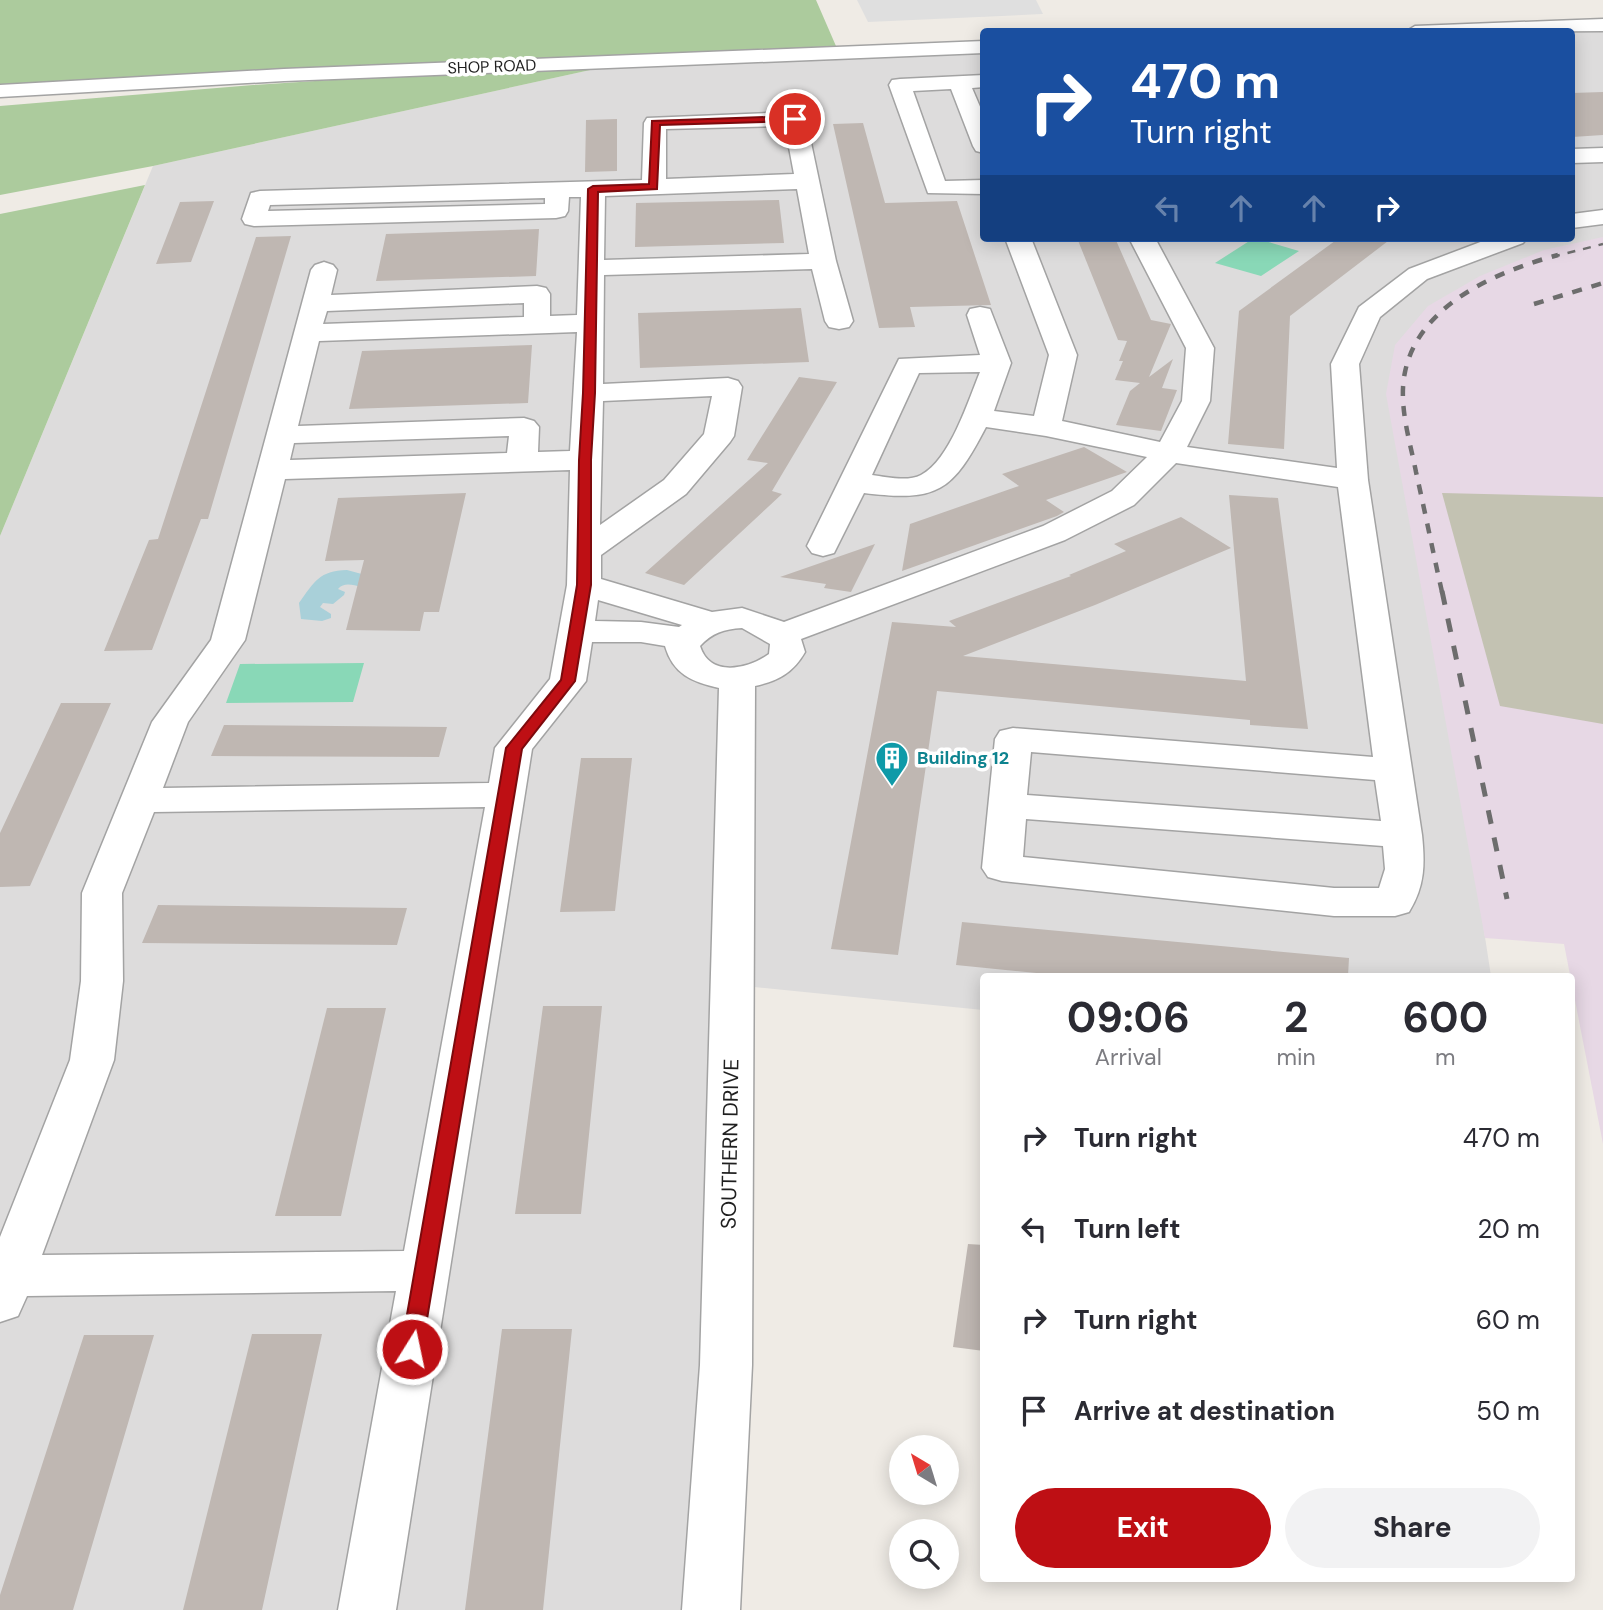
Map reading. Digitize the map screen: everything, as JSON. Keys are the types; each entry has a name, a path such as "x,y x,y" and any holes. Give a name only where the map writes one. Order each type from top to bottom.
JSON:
{"street":[{"path":"1522,28 1603,25"},
{"name":"SHOP ROAD","path":"0,91 339,72 980,47"},
{"path":"980,81 900,85 936,188 980,187"},
{"path":"959,82 980,136"},
{"path":"654,187 655,123 795,119 823,261 839,321"},
{"path":"1575,156 1603,155"},
{"path":"558,190 556,211 254,219 260,198 807,181"},
{"path":"367,1610 514,748 568,681 577,631 584,568 593,189"},
{"path":"1575,221 1603,217"},
{"path":"1020,242 1063,355 1046,427"},
{"path":"782,634 1054,534 1123,498 1169,453 1196,401 1200,348 1144,242"},
{"path":"1391,770 1013,739 1002,868 1334,902 1395,902 1405,869 1402,835 1353,480 1345,365 1368,313 1418,274 1503,242"},
{"path":"591,268 823,261"},
{"path":"425,1271 5,1289 92,1060 102,981 102,893 170,722 228,640 316,302 537,324 590,323"},
{"path":"854,482 899,489 928,485 949,470 977,417 998,363 980,315"},
{"path":"823,546 909,365 998,363"},
{"path":"584,568 675,487 719,436 728,387 589,393"},
{"path":"977,417 1046,427 1169,453 1353,480"},
{"path":"276,453 522,461 585,460"},
{"path":"584,568 698,631"},
{"path":"577,631 698,631 742,618 771,626 782,634 787,643 787,653 769,671 737,678 719,677 690,666 683,656 682,646 698,631"},
{"name":"SOUTHERN DRIVE","path":"711,1610 726,1365 737,678"},
{"path":"139,800 506,795"},
{"path":"1008,806 1402,835"}],"shaded area":[{"path":"857,0 1036,0 1043,14 868,22"},
{"path":"1603,25 1603,244 1406,423 1491,973 980,973 980,1010 734,985 711,1610 0,1610 0,536 153,166 636,60 980,47 980,242 1575,242 1575,28 1509,28"},
{"path":"1603,237 1603,1144 1575,1000 1575,973 1570,973 1564,944 1485,938 1386,394 1395,345 1428,306 1480,276 1544,250"},
{"path":"1442,493 1603,497 1603,724 1500,706"}],"green space":[{"path":"0,0 816,0 839,53 636,60 153,166 0,195 0,106 253,85 592,63 0,91"},
{"path":"145,185 0,536 0,214"},
{"path":"1248,242 1268,242 1299,251 1261,276 1215,263"},
{"path":"364,663 353,702 226,703 240,664"}],"water":[{"path":"347,570 369,576 361,587 340,587 338,589 345,592 344,595 333,604 323,603 320,607 331,614 331,618 322,621 301,619 299,603 314,583 330,572"}],"building":[{"path":"1603,92 1603,135 1575,137 1575,93"},
{"path":"617,119 617,171 585,172 586,120"},
{"path":"863,123 885,203 957,201 991,305 910,307 915,327 879,328 833,124"},
{"path":"779,200 784,243 635,247 636,203"},
{"path":"214,201 191,262 156,264 180,202"},
{"path":"539,229 536,276 376,281 386,234"},
{"path":"291,236 208,519 201,519 152,650 104,651 149,540 158,539 256,237"},
{"path":"1079,242 1117,242 1151,320 1171,324 1149,377 1173,359 1162,388 1177,390 1161,431 1116,425 1130,391 1140,383 1115,380 1127,341 1118,340"},
{"path":"1334,242 1387,242 1290,316 1284,449 1228,444 1239,311"},
{"path":"801,308 809,362 640,368 638,313"},
{"path":"532,345 528,403 349,409 362,351"},
{"path":"799,377 837,382 772,491 782,494 684,585 645,573 768,463 747,460"},
{"path":"1084,447 1127,472 1046,500 1064,512 1057,516 902,571 910,524 1019,486 1002,474"},
{"path":"466,493 439,612 424,612 420,631 346,630 364,560 325,561 338,498"},
{"path":"1229,495 1278,498 1308,729 1250,725 1250,720 937,691 898,955 831,949 892,622 956,627 949,621 1071,576 1069,575 1126,551 1114,544 1181,517 1231,548 963,656 1246,681"},
{"path":"875,544 851,592 824,588 826,584 780,577"},
{"path":"61,703 111,703 30,886 0,887 0,833"},
{"path":"224,725 447,727 439,757 211,756"},
{"path":"581,758 632,758 615,911 560,912"},
{"path":"158,905 407,908 397,945 142,943"},
{"path":"962,922 1349,958 1348,973 1037,973 956,965"},
{"path":"543,1006 602,1006 581,1214 515,1214"},
{"path":"327,1008 386,1008 341,1216 275,1216"},
{"path":"968,1244 980,1245 980,1350 953,1347"},
{"path":"502,1329 572,1329 543,1610 465,1610"},
{"path":"252,1334 322,1334 262,1610 183,1610"},
{"path":"84,1335 154,1335 73,1610 0,1610 0,1595"}],"railway":[{"path":"1552,257 1603,244"},
{"path":"1442,592 1404,410 1403,384 1413,348 1426,327 1464,294 1511,270 1558,255"},
{"path":"1534,304 1603,283"},
{"path":"1442,591 1507,899"}],"place":[{"name":"Building 12","path":"892,788"}],"route":[{"path":"412,1349 514,748 568,681 584,585 593,189 654,187 655,123 795,119"}]}
